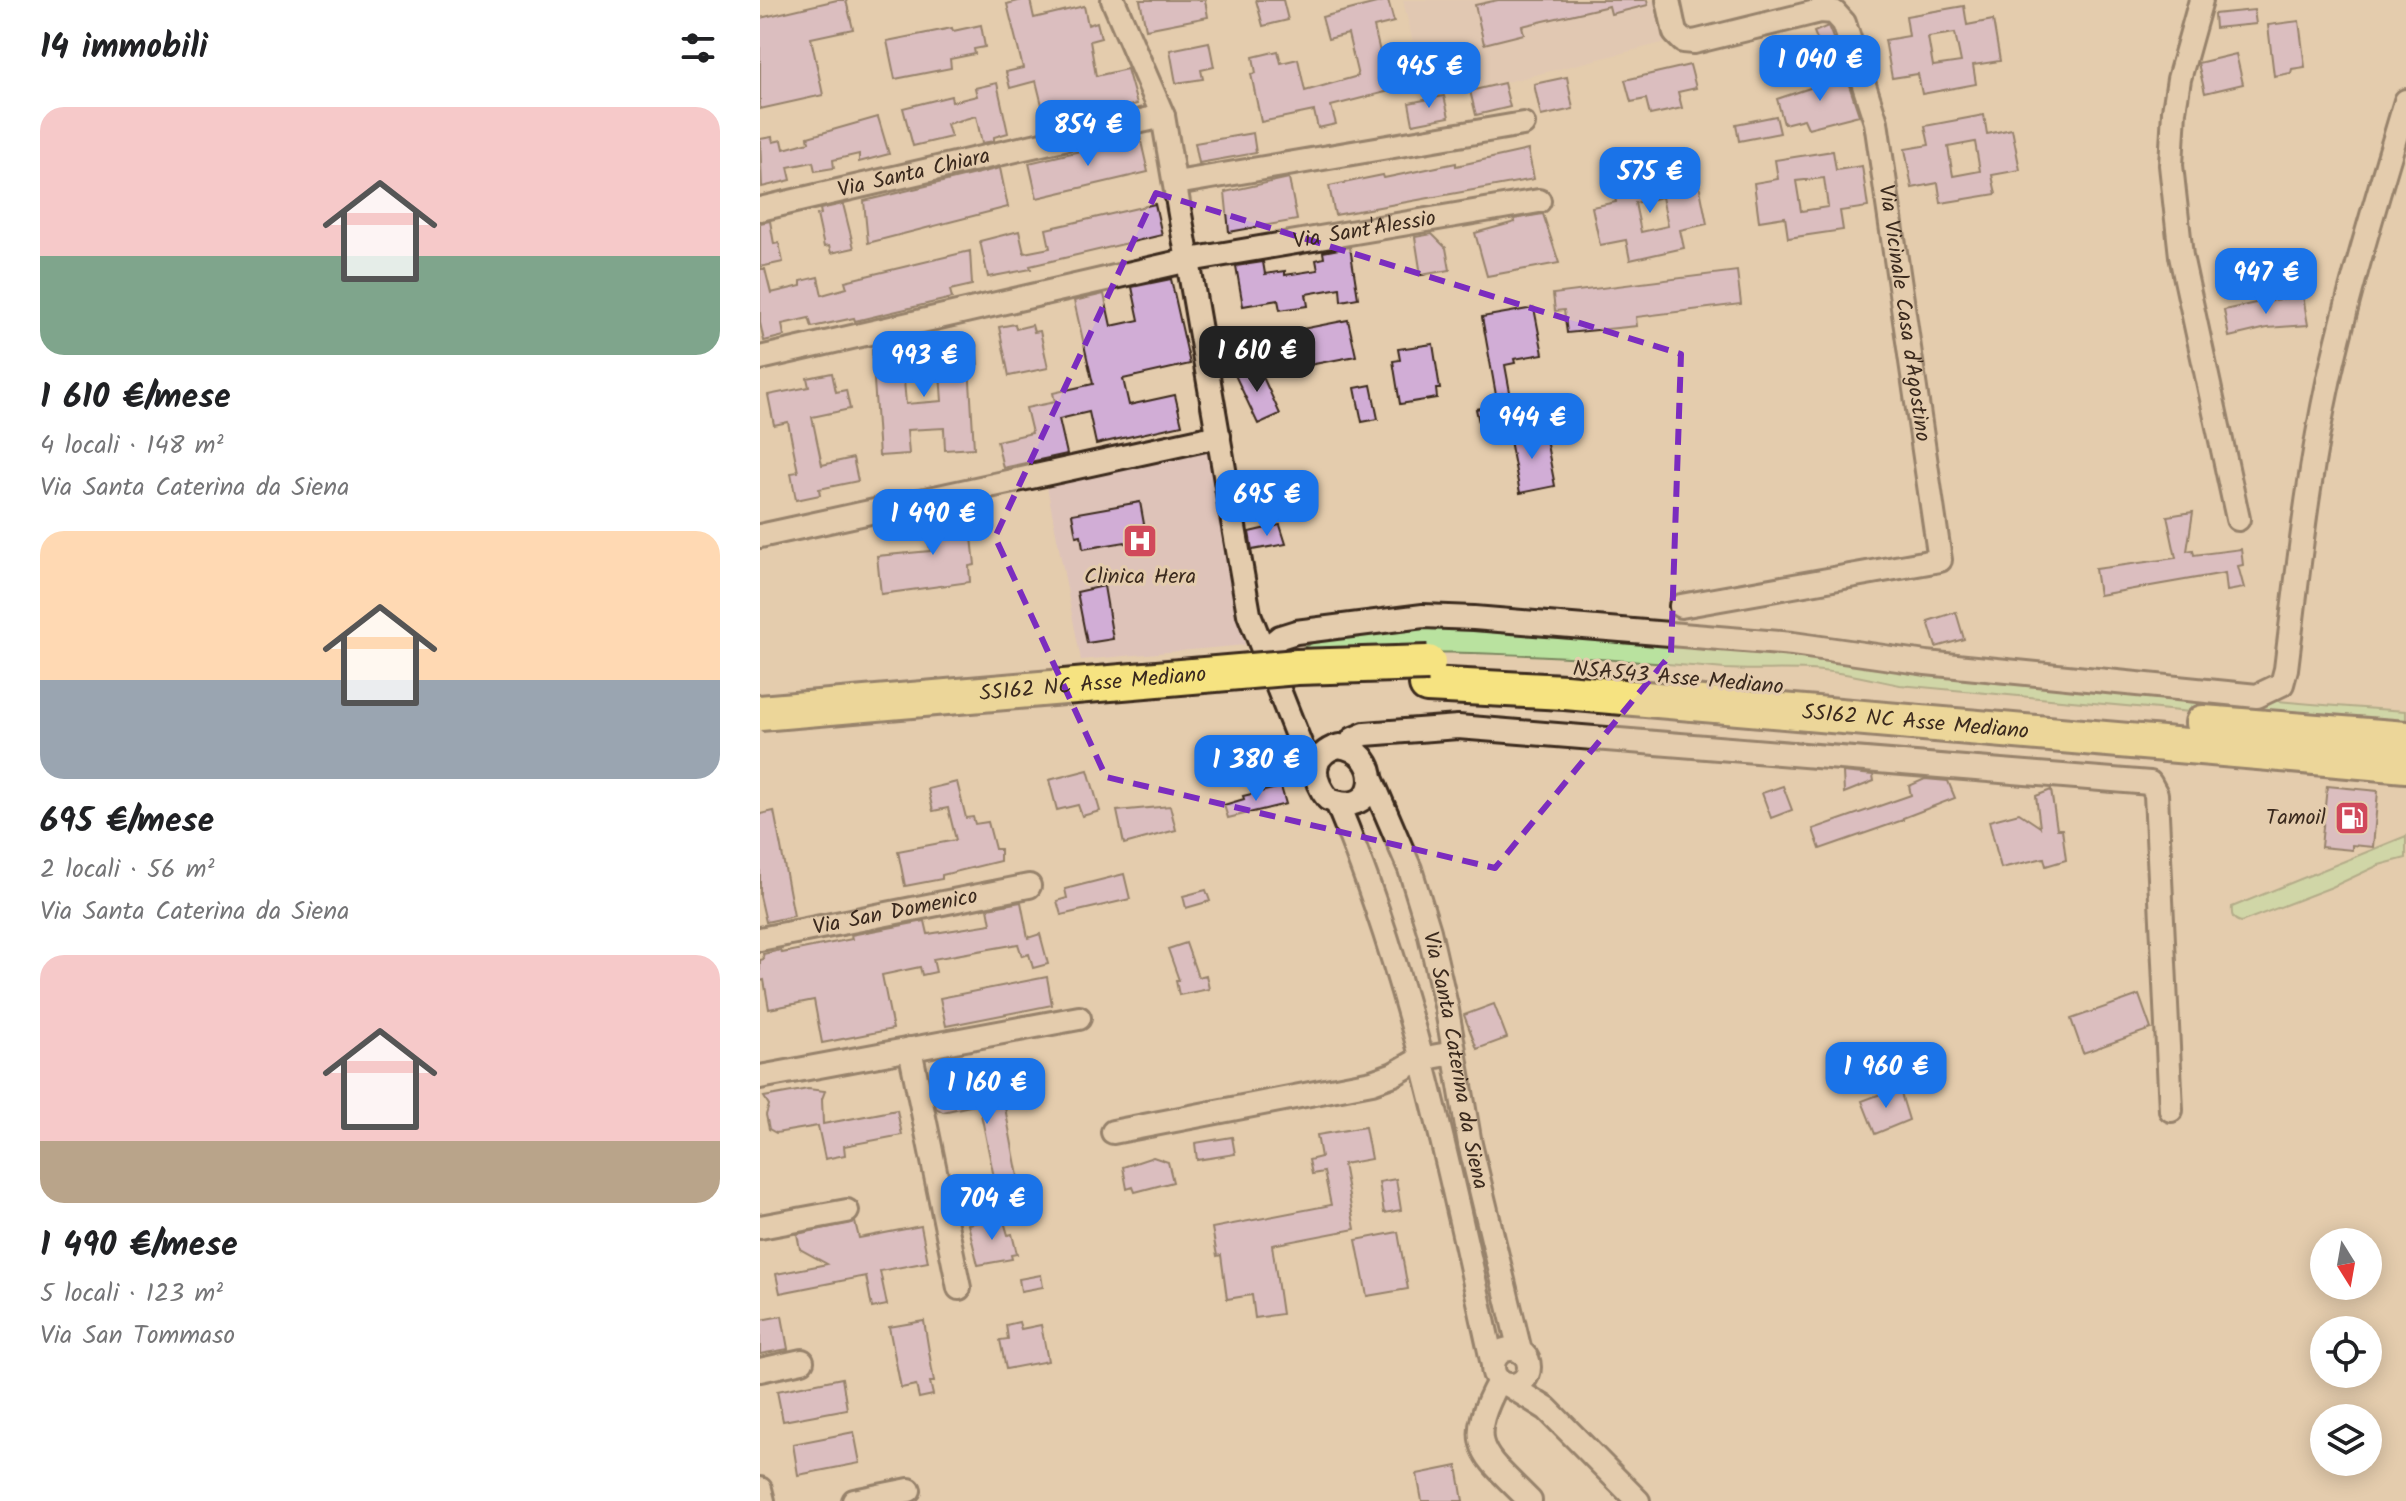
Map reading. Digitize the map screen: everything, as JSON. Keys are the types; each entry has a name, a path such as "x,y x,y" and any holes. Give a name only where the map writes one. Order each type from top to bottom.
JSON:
{"highway":[{"name":"SS162 NC Asse Mediano","path":"760,713 1297,667 1427,674 1565,692 2406,765"},
{"name":"NSA543 Asse Mediano","path":"760,736 1427,674 1564,669 2406,739"}],"street":[{"path":"1113,0 1163,116 1249,614 1296,733 1331,754 1365,759 1371,778 1366,797 1359,802 1337,803 1328,799 1316,779 1331,754 1353,739 1365,734 1469,728 2150,783 2156,794 2171,1110"},
{"name":"Via Vicinale Casa d'Agostino","path":"1668,0 1675,33 1683,41 1694,42 1820,11 1834,12 1844,23 1876,122 1940,560 1681,606"},
{"path":"2201,0 2179,79 2171,165 2181,256 2238,519"},
{"path":"1263,651 1280,637 1296,632 1423,616 1793,644 1926,663 2257,696 2269,692 2282,684 2286,669 2313,457 2329,376 2406,101"},
{"name":"Via Santa Chiara","path":"760,209 1163,116"},
{"path":"1176,183 1523,124"},
{"name":"Via Sant'Alessio","path":"760,358 1189,260 1539,201"},
{"path":"760,536 1219,436"},
{"name":"Via Santa Caterina da Siena","path":"1371,778 1398,837 1420,899 1447,1010 1470,1144 1520,1351"},
{"name":"Via Santa Caterina da Siena","path":"1337,803 1388,944 1444,1144 1476,1289 1501,1378"},
{"name":"Via San Domenico","path":"760,939 1029,886"},
{"path":"760,1077 1079,1018"},
{"path":"910,1049 959,1288"},
{"path":"1113,1132 1372,1082 1420,1059 1454,1053"},
{"path":"760,1227 847,1211"},
{"path":"1476,1289 1503,1282"},
{"path":"1530,1501 1489,1460 1481,1446 1481,1420 1501,1378 1502,1351 1520,1351 1528,1360 1529,1373 1547,1409"},
{"path":"760,1370 802,1361"},
{"path":"1501,1378 1522,1383 1529,1373"},
{"path":"1501,1378 1547,1409 1638,1501"},
{"path":"760,1489 763,1501"},
{"path":"854,1501 909,1490"}],"highlighted area":[{"path":"1156,193 1681,354 1671,654 1495,868 1106,777 995,537"}],"shaded area":[{"path":"1403,0 1677,0 1686,37 1515,80 1426,98"},
{"name":"Clinica Hera","path":"1207,448 1233,600 1245,645 1081,660 1046,482"}],"green space":[{"path":"1425,625 1786,650 2251,699 2406,711 2406,732 1900,685 1810,670 1725,669 1617,660 1456,653 1294,654 1304,647 1336,636"},
{"path":"2406,836 2406,858 2379,865 2241,922 2233,917 2232,907"}],"building":[{"path":"846,0 853,29 811,38 823,95 760,109 760,18"},
{"path":"1030,0 1034,18 1084,6 1088,25 1097,22 1101,38 1090,41 1096,76 1127,69 1137,104 1047,125 1036,81 1010,88 1006,72 1023,68 1007,4"},
{"path":"1140,0 1205,0 1208,17 1146,29"},
{"path":"1256,0 1283,0 1288,20 1263,26"},
{"path":"1388,0 1394,22 1374,27 1384,69 1403,64 1409,86 1331,106 1336,124 1318,128 1314,111 1261,122 1251,74 1256,73 1253,57 1278,51 1281,63 1298,59 1305,91 1358,76 1348,34 1328,39 1322,17"},
{"path":"1498,0 1647,0 1648,5 1611,14 1609,6 1522,26 1524,34 1484,44 1475,5"},
{"path":"1964,6 1967,25 1993,20 2000,61 1973,65 1976,84 1922,94 1918,74 1892,78 1885,40 1909,36 1906,16","holes":["1955,33 1961,62 1933,66 1928,37"]},
{"path":"2254,10 2256,24 2215,28 2214,14"},
{"path":"2299,21 2305,67 2274,76 2268,25"},
{"path":"981,25 985,47 974,49 975,54 950,59 951,68 895,79 887,41"},
{"path":"1828,26 1836,45 1822,51 1814,32"},
{"path":"1209,42 1214,67 1201,70 1203,79 1176,83 1170,50"},
{"path":"2236,54 2243,84 2205,93 2198,63"},
{"path":"1690,65 1696,88 1678,92 1682,108 1650,115 1646,99 1631,102 1625,80"},
{"path":"1844,70 1859,115 1808,128 1804,119 1784,124 1777,99 1822,84 1821,79"},
{"path":"1567,77 1573,109 1541,116 1534,84"},
{"path":"997,83 1008,133 994,137 994,141 982,143 976,116 947,124 951,137 913,146 903,108 951,96 952,102 977,96 975,88"},
{"path":"1504,83 1510,107 1476,115 1470,91"},
{"path":"1444,96 1449,117 1413,124 1409,103"},
{"path":"1984,115 1987,134 2012,129 2020,170 1992,175 1996,194 1941,203 1938,183 1912,188 1905,149 1929,145 1925,126","holes":["1975,142 1980,171 1953,176 1948,147"]},
{"path":"1776,116 1780,133 1739,141 1736,124"},
{"path":"878,117 889,154 859,162 859,154 833,160 834,168 815,171 813,162 788,167 791,180 762,187 760,139 772,137 773,142 782,140 784,149 809,142 808,137"},
{"path":"1253,133 1256,153 1199,163 1195,143"},
{"path":"1140,137 1148,172 1037,198 1029,163"},
{"path":"1528,150 1534,179 1335,215 1329,186 1456,163 1456,166"},
{"path":"1833,151 1836,170 1862,166 1868,207 1840,211 1843,230 1788,238 1785,217 1759,221 1754,183 1778,179 1775,160","holes":["1824,178 1828,207 1801,211 1796,181"]},
{"path":"1000,168 1008,207 868,243 864,201"},
{"path":"1670,171 1674,189 1699,184 1707,224 1680,230 1684,248 1630,260 1626,240 1600,245 1592,207 1616,202 1612,183","holes":["1662,197 1668,226 1641,232 1635,203"]},
{"path":"1289,178 1297,220 1229,232 1225,192"},
{"path":"843,204 854,248 831,253 829,246 824,247 817,215 821,214 820,209"},
{"path":"1155,204 1162,235 988,277 980,241 1019,231 1024,253 1050,248 1046,229"},
{"path":"1543,214 1559,263 1487,276 1475,233 1515,222 1514,219"},
{"path":"770,221 774,244 779,243 783,262 760,267 760,223"},
{"path":"1432,234 1446,248 1450,270 1421,275 1415,237"},
{"path":"1350,247 1358,298 1341,301 1340,288 1306,294 1308,306 1280,310 1278,300 1243,306 1236,266 1263,262 1265,274 1285,271 1285,275 1318,270 1316,260 1324,258 1323,252"},
{"path":"970,251 972,285 950,290 952,298 855,321 854,318 812,327 809,318 782,324 784,336 764,341 760,323 760,269 765,269 771,293 801,286 801,281 818,277 822,295 847,288 845,281"},
{"path":"1737,271 1741,304 1636,317 1637,326 1567,333 1564,310 1555,311 1553,294"},
{"path":"1171,279 1190,364 1123,379 1129,405 1175,395 1182,425 1096,444 1089,412 1059,419 1067,454 1003,468 997,441 1032,433 1026,408 1055,402 1053,393 1093,384 1074,301 1104,294 1111,326 1139,320 1132,287"},
{"path":"2303,296 2308,325 2267,328 2229,337 2224,310"},
{"path":"1534,308 1543,354 1514,359 1515,363 1505,365 1510,392 1496,395 1482,317"},
{"path":"1348,320 1356,356 1309,365 1302,329"},
{"path":"1015,324 1016,329 1032,325 1034,332 1040,331 1048,368 1009,376 999,327"},
{"path":"976,343 978,364 969,365 974,448 945,450 944,428 907,430 909,454 879,456 872,350 911,347 912,369 903,369 906,404 942,401 938,346"},
{"path":"1433,344 1440,389 1436,389 1437,398 1400,404 1393,361 1400,360 1398,349"},
{"path":"1257,364 1280,414 1258,424 1235,375"},
{"path":"832,373 836,392 846,390 850,409 812,417 822,465 853,458 858,481 819,489 820,495 796,500 791,473 798,472 788,422 774,425 768,395 809,387 807,378"},
{"path":"1371,385 1378,419 1362,422 1355,388"},
{"path":"1492,406 1497,427 1481,431 1476,409"},
{"path":"1544,429 1555,486 1520,493 1509,435"},
{"path":"1140,502 1146,535 1137,537 1138,543 1125,542 1083,549 1081,535 1076,536 1072,514"},
{"path":"969,510 975,565 969,566 970,582 881,594 877,556 930,551 926,514"},
{"path":"2193,512 2187,551 2193,550 2194,555 2241,549 2243,565 2238,566 2244,588 2227,591 2225,573 2099,595 2095,569 2176,558 2167,516"},
{"path":"1280,525 1286,544 1252,550 1249,532"},
{"path":"1104,586 1113,639 1087,643 1077,592"},
{"path":"1956,612 1964,639 1936,647 1928,621"},
{"path":"1088,770 1100,811 1082,816 1078,805 1057,810 1049,780"},
{"path":"1843,772 1873,775 1874,781 1844,793"},
{"path":"1925,779 1948,781 1955,798 1820,849 1813,829 1911,795 1909,786"},
{"path":"957,782 966,818 973,817 975,824 988,822 995,849 1000,849 1000,861 942,875 942,879 905,886 898,851 956,840 948,808 933,811 928,789"},
{"path":"1783,786 1792,810 1771,818 1762,793"},
{"path":"2327,786 2378,791 2373,847 2352,845 2352,850 2321,847"},
{"path":"1281,787 1286,804 1228,818 1224,805 1244,799 1243,796"},
{"path":"2051,790 2057,829 2062,829 2066,860 2046,866 2044,858 2001,868 1989,821 2019,813 2040,827 2036,796"},
{"path":"1170,806 1176,830 1124,844 1117,811"},
{"path":"774,811 794,916 766,922 760,896 760,814"},
{"path":"1124,874 1130,899 1061,915 1057,901 1067,898 1065,889"},
{"path":"1206,890 1210,901 1186,908 1183,896"},
{"path":"1021,902 1028,938 1040,934 1048,964 1033,968 1029,954 1022,956 1018,944 933,959 936,972 922,975 920,967 882,975 893,1029 822,1043 814,1000 769,1009 764,980 760,981 763,954 852,939 851,935 925,921 928,934 991,924 988,908"},
{"path":"1186,943 1198,977 1206,975 1209,989 1179,995 1176,981 1179,980 1168,949"},
{"path":"1047,977 1052,1005 946,1026 940,998"},
{"path":"2139,995 2151,1029 2083,1053 2071,1019"},
{"path":"1494,1004 1507,1038 1477,1049 1464,1015"},
{"path":"999,1076 1021,1192 998,1197 979,1104 943,1112 936,1108 933,1090"},
{"path":"1899,1087 1909,1120 1875,1134 1862,1101"},
{"path":"808,1089 825,1091 822,1099 823,1124 897,1110 902,1135 844,1146 845,1155 825,1159 818,1126 776,1133 769,1129 766,1115 769,1105 764,1097"},
{"path":"1365,1127 1371,1159 1343,1164 1355,1229 1272,1245 1282,1314 1255,1318 1252,1295 1227,1299 1221,1255 1217,1256 1212,1228 1331,1205 1324,1172 1312,1174 1309,1160 1321,1157 1317,1135"},
{"path":"1232,1137 1235,1154 1197,1160 1195,1143"},
{"path":"1153,1157 1168,1162 1173,1182 1135,1192 1133,1187 1127,1189 1123,1167"},
{"path":"1396,1179 1401,1210 1384,1213 1379,1182"},
{"path":"1003,1218 1008,1235 1012,1234 1017,1254 1011,1255 1012,1259 978,1265 968,1224"},
{"path":"855,1222 859,1238 921,1226 928,1262 880,1271 887,1305 872,1308 866,1276 780,1293 776,1274 827,1264 800,1249 797,1234"},
{"path":"1398,1232 1408,1289 1367,1296 1356,1240"},
{"path":"1041,1275 1043,1287 1021,1291 1019,1279"},
{"path":"782,1316 788,1349 760,1354 760,1320"},
{"path":"924,1321 934,1382 930,1382 933,1395 919,1398 916,1385 901,1388 889,1327"},
{"path":"1019,1322 1021,1329 1041,1325 1048,1361 1006,1369 1000,1340 1008,1339 1006,1325"},
{"path":"842,1378 847,1409 783,1421 777,1391"},
{"path":"854,1432 860,1463 798,1475 793,1444"},
{"path":"1457,1466 1463,1501 1422,1501 1417,1474"}],"place":[{"name":"Clinica Hera","path":"1140,541"},
{"name":"Tamoil","path":"2352,818"}]}
